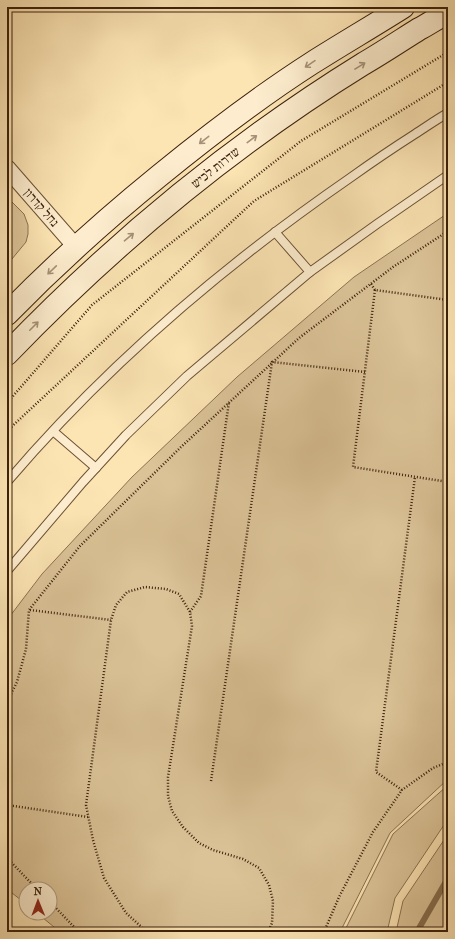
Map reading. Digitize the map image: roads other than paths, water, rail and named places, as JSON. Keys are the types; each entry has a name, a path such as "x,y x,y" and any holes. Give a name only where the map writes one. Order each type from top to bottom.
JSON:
{"street":[{"path":"7,314 76,247 182,157 232,119 312,63 403,7"},
{"name":"שדרות לכיש","path":"7,354 36,324 121,245 227,158 265,129 327,86 448,13"},
{"name":"נחל קדרון","path":"7,168 76,247"}],"lane":[{"path":"7,482 33,452 90,393 147,338 200,292 314,202 381,156 448,113"},
{"path":"7,570 126,435 187,376 310,272 448,175"},
{"path":"275,232 310,272"},
{"path":"53,431 96,468"}],"waterway":[{"path":"417,932 448,878"}]}
